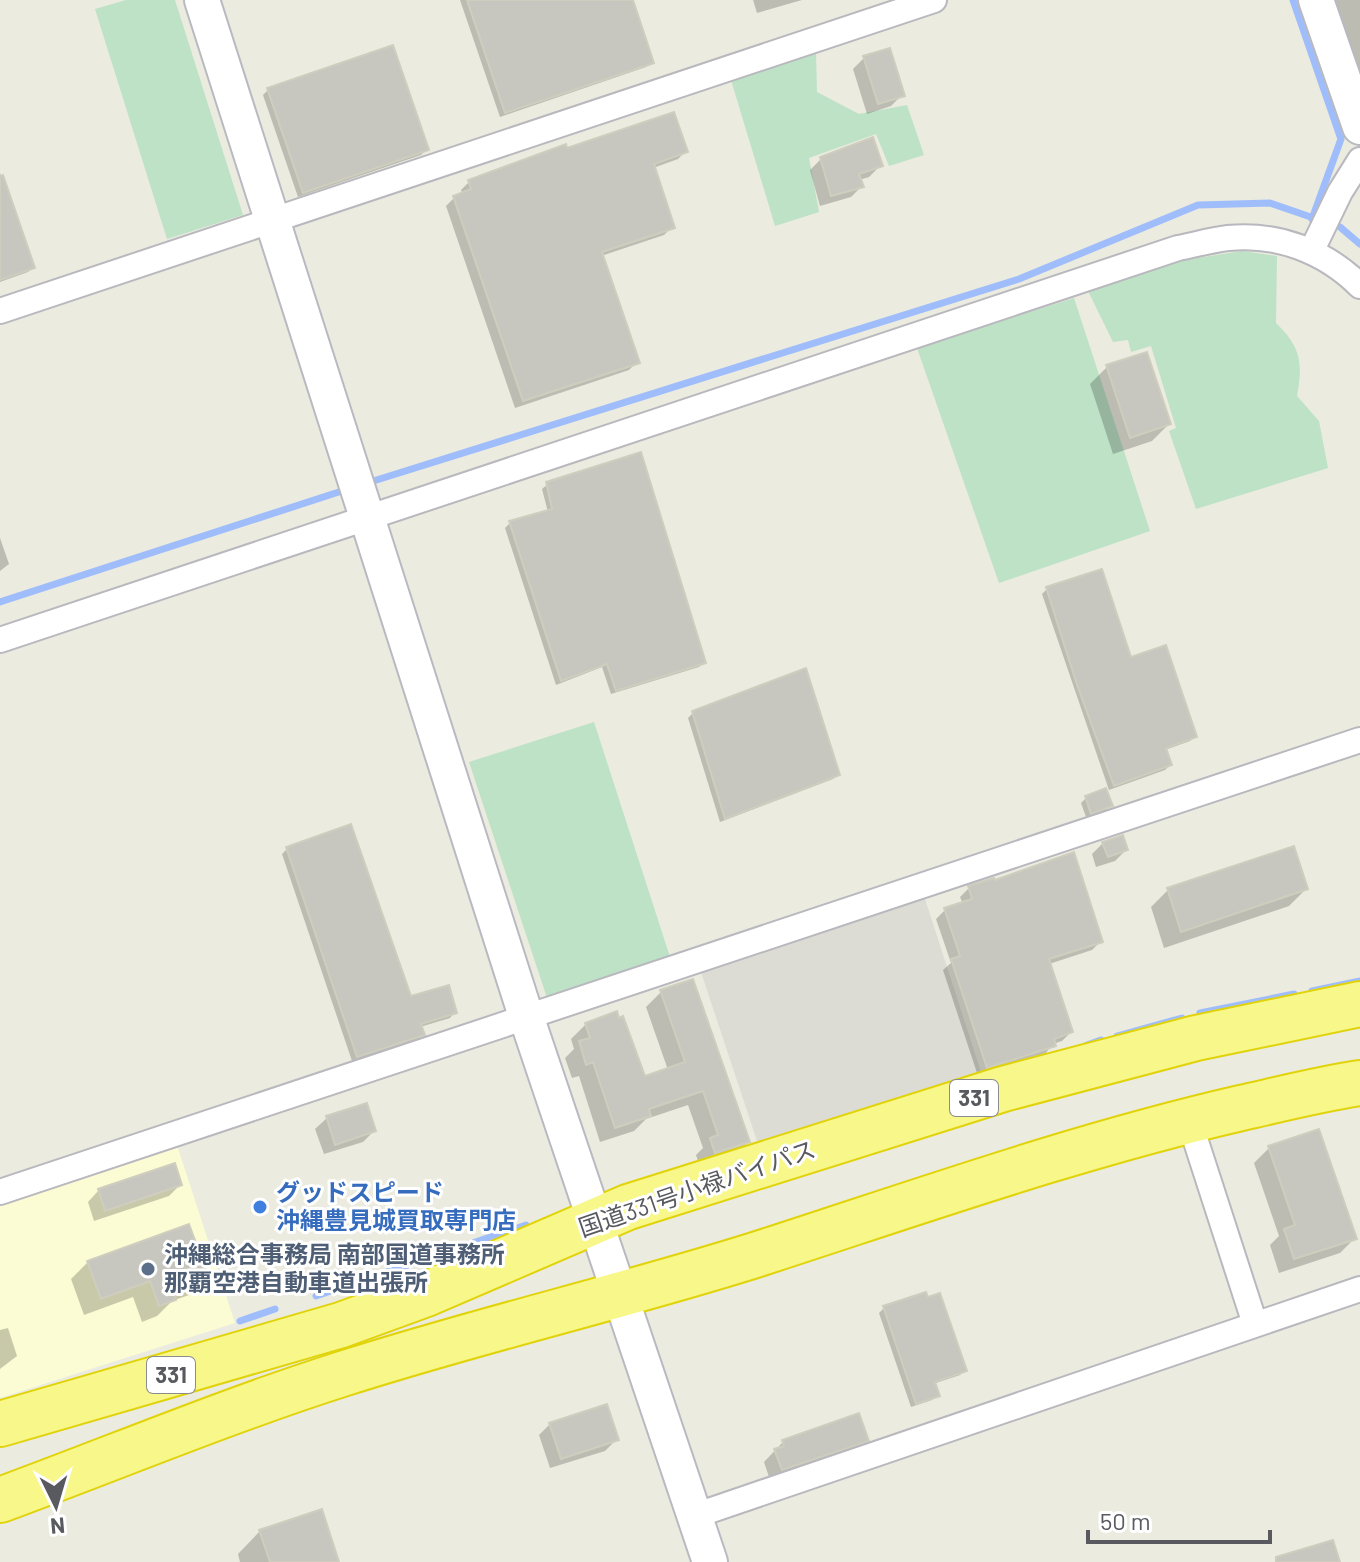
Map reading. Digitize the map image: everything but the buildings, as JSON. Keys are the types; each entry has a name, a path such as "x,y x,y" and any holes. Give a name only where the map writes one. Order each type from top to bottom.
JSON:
{"highway":[{"name":"国道331号小禄バイパス","path":"0,1424 341,1325 426,1294 628,1207 932,1111 1114,1057 1360,1004"},
{"name":"331","path":"0,1500 229,1412 468,1335 676,1280 1095,1146 1189,1120 1360,1083"}],"street":[{"path":"202,0 526,1016 710,1562"},
{"path":"0,311 934,0"},
{"path":"1316,0 1360,127"},
{"path":"1312,250 1340,192 1360,160"},
{"path":"0,640 1178,248 1228,238 1270,239 1312,250 1360,286"},
{"path":"0,1192 1360,740"},
{"path":"1189,1120 1255,1324"},
{"path":"694,1516 1360,1289"}],"shaded area":[{"path":"126,0 175,0 243,215 167,239 95,9"},
{"path":"816,52 817,92 859,114 907,105 924,155 889,166 876,134 809,158 819,212 775,226 731,80"},
{"path":"1242,251 1277,256 1276,323 1291,340 1298,356 1300,374 1297,396 1319,421 1328,468 1196,509 1169,431 1176,428 1151,346 1131,352 1128,340 1113,342 1088,291 1178,261"},
{"path":"1074,298 1150,531 999,583 917,348"},
{"path":"594,722 670,957 547,998 469,762"},
{"path":"924,896 982,1075 759,1147 700,969"},
{"path":"177,1145 235,1323 0,1398 0,1206"}],"waterway":[{"path":"1293,0 1341,139 1312,219"},
{"path":"367,483 1019,279 1198,205 1270,203 1340,227 1360,244"},
{"path":"0,602 348,489"},
{"path":"1312,991 1360,981"},
{"path":"1200,1013 1294,994"},
{"path":"1117,1036 1182,1018"},
{"path":"1087,1045 1101,1040"},
{"path":"316,1296 526,1225"},
{"path":"240,1321 275,1309"}],"place":[{"name":"グッドスピード 沖縄豊見城買取専門店","path":"260,1207"},
{"name":"沖縄総合事務局 南部国道事務所 那覇空港自動車道出張所","path":"148,1269"}]}
